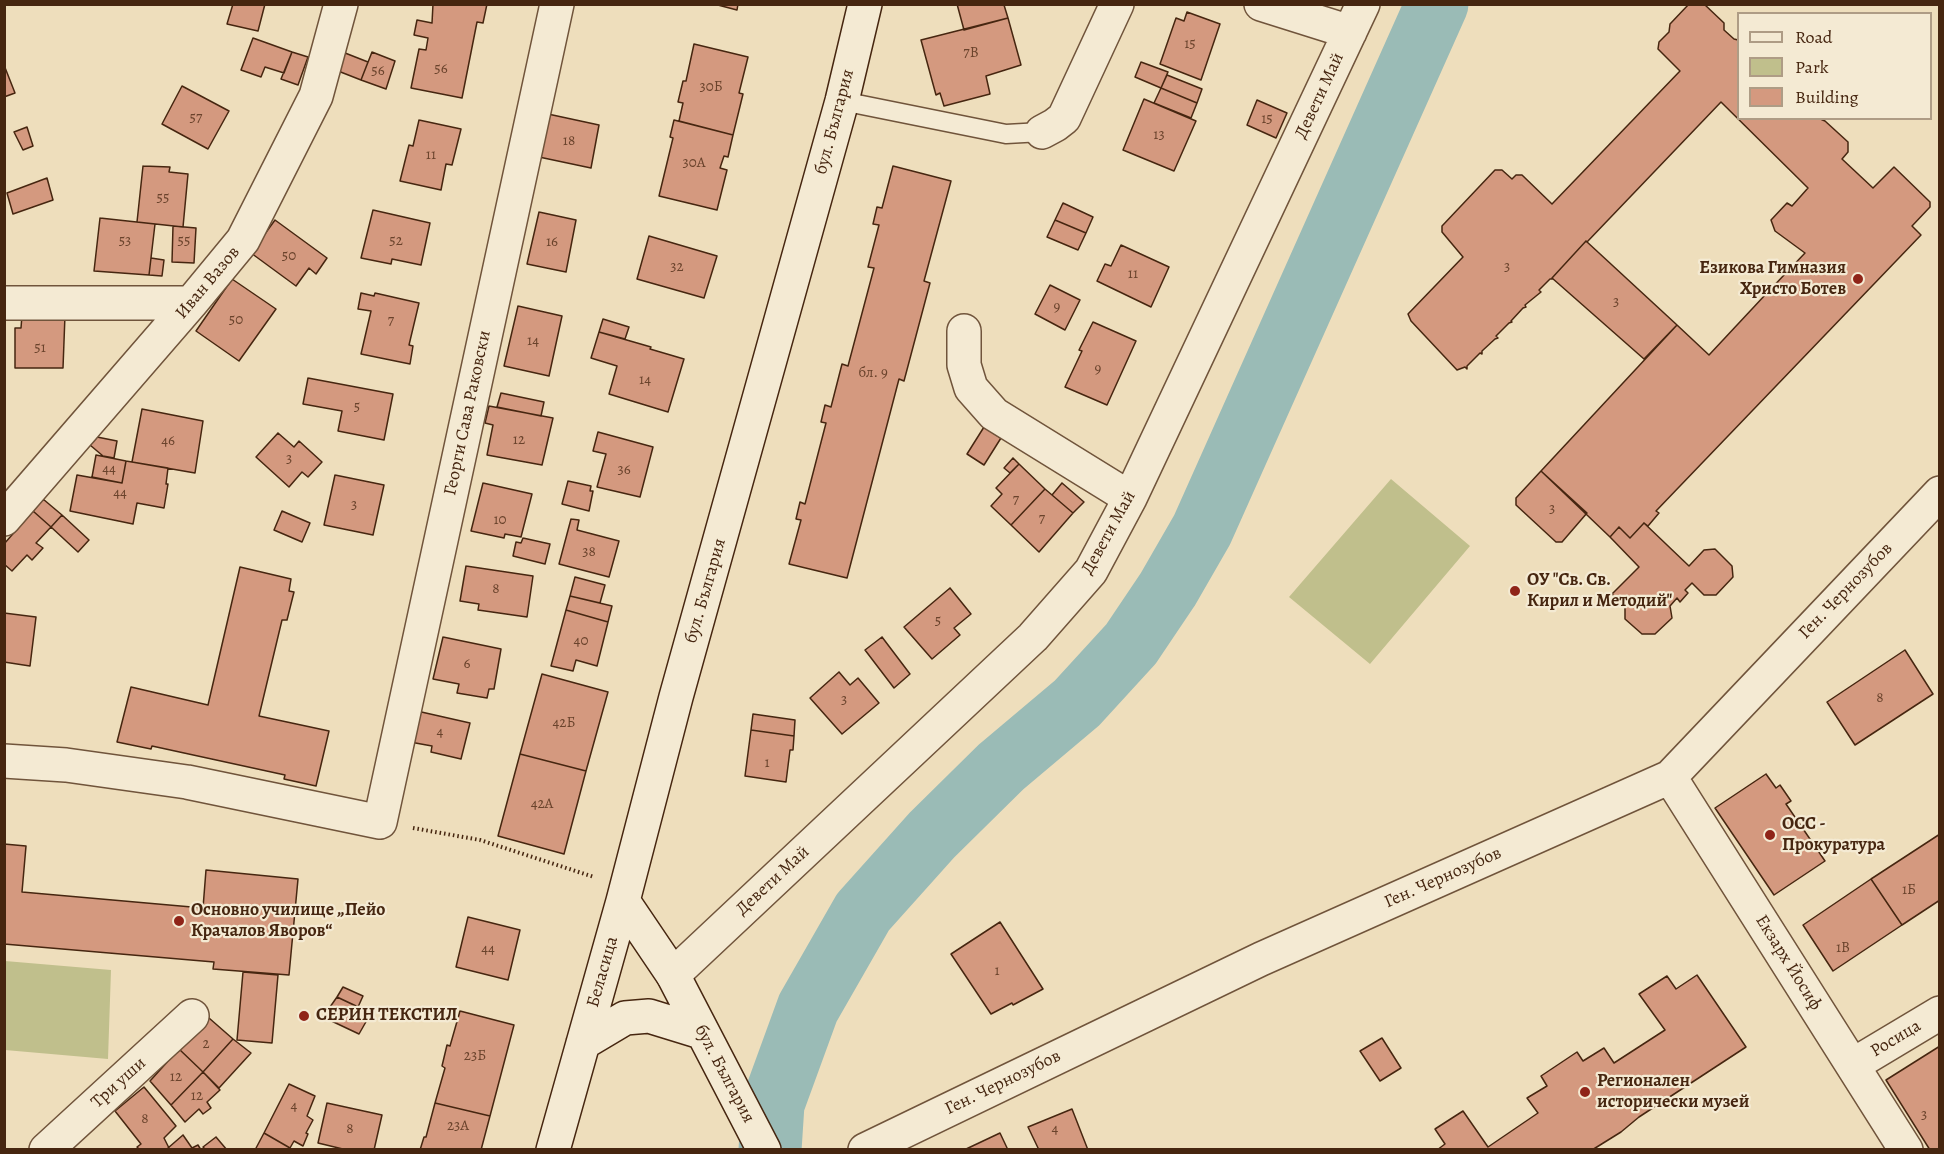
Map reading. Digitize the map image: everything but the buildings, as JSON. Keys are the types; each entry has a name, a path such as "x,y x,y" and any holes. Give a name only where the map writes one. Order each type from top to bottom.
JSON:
{"street":[{"name":"Иван Вазов","path":"4,519 243,240 316,96 341,4"},
{"name":"Георги Сава Раковски","path":"380,822 557,4"},
{"name":"бул. България","path":"764,1149 673,975 625,894 676,697 842,101 865,4"},
{"path":"1042,132 1064,118 1117,4"},
{"path":"1261,4 1356,19"},
{"name":"Девети Май","path":"673,975 1033,637 1091,572 1130,498 1356,19"},
{"path":"4,303 191,303"},
{"path":"964,331 964,365 971,388 994,414 1130,498"},
{"name":"Ген. Чернозубов","path":"865,1149 1261,959 1670,777 1940,493"},
{"path":"4,761 66,765 187,782 380,822"},
{"name":"Екзарх Йосиф","path":"1670,777 1906,1149"},
{"name":"Беласица","path":"554,1149 625,894"},
{"name":"Росица","path":"1853,1065 1940,1013"},
{"name":"Три уши","path":"46,1149 192,1016"},
{"name":"Беласица","path":"583,1043 625,1018 649,1016 701,1032"}],"lane":[{"path":"842,101 1006,134 1042,132"}],"path":[{"path":"380,822 480,840 625,894"}],"green space":[{"path":"1391,479 1470,546 1370,664 1289,597"},
{"path":"5,961 111,970 108,1059 5,1050"}],"waterway":[{"path":"770,1150 773,1104 808,1008 863,912 932,835 1001,767 1077,703 1131,644 1168,589 1202,530 1437,4"}],"place":[{"name":"Езикова Гимназия Христо Ботев","path":"1858,279"},
{"name":"ОУ \"Св. Св. Кирил и Методий\"","path":"1515,591"},
{"name":"ОСС - Прокуратура","path":"1770,835"},
{"name":"Основно училище „Пейо Крачалов Яворов“","path":"179,921"},
{"name":"СЕРИН ТЕКСТИЛ","path":"304,1016"},
{"name":"Регионален исторически музей","path":"1585,1092"}]}
